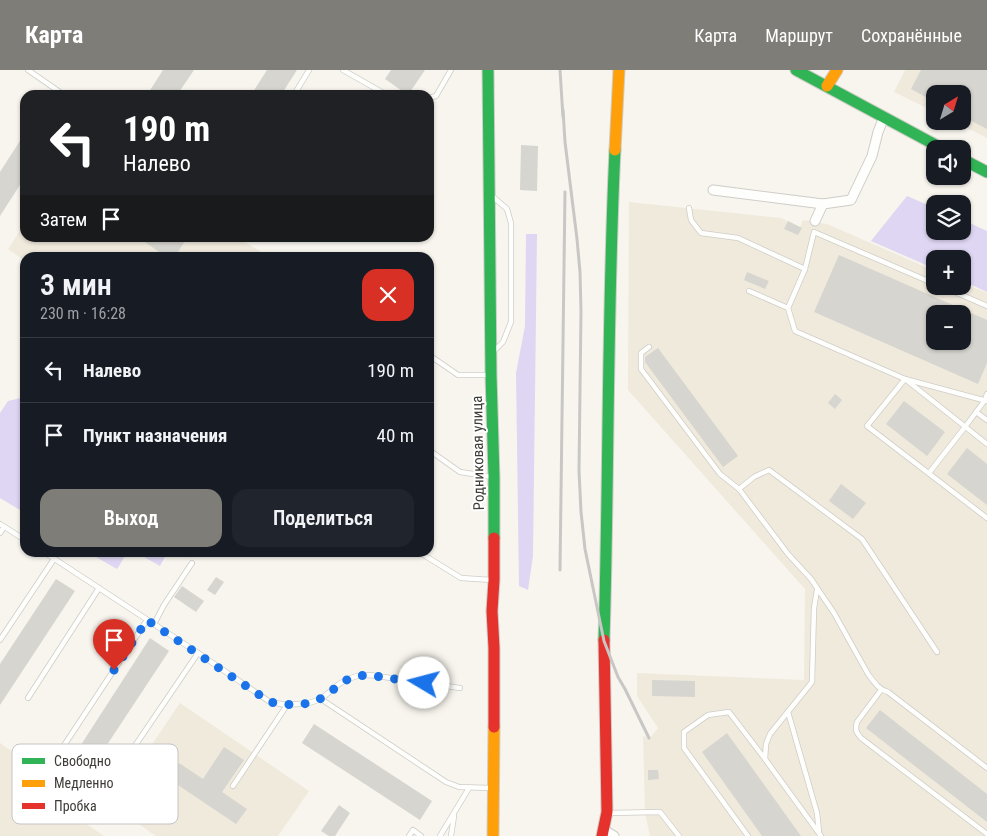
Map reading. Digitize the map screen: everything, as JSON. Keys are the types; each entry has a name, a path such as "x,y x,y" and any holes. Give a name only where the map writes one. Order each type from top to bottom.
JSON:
{"street":[{"name":"Родниковая улица","path":"488,70 490,354 494,477 494,580 492,612 494,648 493,836"},
{"path":"607,834 604,641 611,226 619,70"},
{"path":"796,70 926,140"},
{"path":"827,86 837,70"},
{"path":"713,190 823,204 850,200 872,156 884,117"},
{"path":"971,164 987,172"},
{"path":"815,221 823,204"}],"lane":[{"path":"28,70 57,90"},
{"path":"297,90 310,70"},
{"path":"343,70 379,90"},
{"path":"434,97 450,70"},
{"path":"489,193 507,209 511,223 511,322 503,342 490,354"},
{"path":"689,208 691,220 701,233 738,238 805,269"},
{"path":"815,221 805,269 788,308 796,331 905,379 986,400"},
{"path":"814,232 926,280"},
{"path":"749,291 788,308"},
{"path":"962,295 987,306"},
{"path":"649,347 640,353 640,368 720,474 739,489 788,554 811,579 834,613 874,684 881,690 888,692 987,768"},
{"path":"434,358 458,375 491,375"},
{"path":"905,379 987,444"},
{"path":"905,379 867,426 987,518"},
{"path":"929,473 986,400 987,394"},
{"path":"976,412 987,420"},
{"path":"434,454 460,472 494,477"},
{"path":"739,489 754,477 769,470 862,539 937,652"},
{"path":"0,533 2,525 20,537"},
{"path":"51,557 270,702 287,705 309,703 321,699 348,679 370,675 460,688"},
{"path":"427,557 462,578 494,580"},
{"path":"0,640 54,559"},
{"path":"154,624 164,605 192,563"},
{"path":"28,698 99,588"},
{"path":"765,759 766,744 770,734 812,682 814,608 817,590"},
{"path":"65,744 147,620"},
{"path":"136,744 198,654"},
{"path":"881,690 857,722 857,733 987,834"},
{"path":"321,699 446,782 458,787 494,788"},
{"path":"233,786 287,705"},
{"path":"748,836 684,748 684,732 708,715 729,712 820,834"},
{"path":"788,712 817,813 820,834"},
{"path":"440,836 469,788"},
{"path":"451,836 454,812"},
{"path":"606,812 660,812 679,836"},
{"path":"409,836 413,830 421,836"}],"shaded area":[{"path":"905,70 987,70 987,138 971,130 971,85 926,85 926,108 894,92"},
{"path":"907,196 926,204 926,240 971,240 971,224 987,231 987,292 971,285 971,250 926,250 926,265 871,241"},
{"path":"629,202 781,218 800,227 803,220 827,224 926,267 926,295 971,295 971,286 987,293 987,836 650,836 645,813 643,736 650,738 658,728 637,696 637,673 804,680 805,589 628,390"},
{"path":"20,231 20,242 245,242 262,252 20,252 20,257 8,249"},
{"path":"526,234 537,234 533,556 528,590 519,586 516,373 525,326"},
{"path":"20,398 20,510 0,498 0,413 8,401"},
{"path":"96,557 124,557 117,569"},
{"path":"144,557 165,557 160,566"},
{"path":"180,703 309,791 278,836 156,836 139,824 178,824 178,744 152,744"},
{"path":"0,743 12,752 12,824 87,824 104,836 0,836"}],"building":[{"path":"163,70 194,70 180,90 150,90"},
{"path":"267,70 297,70 284,90 254,90"},
{"path":"391,70 425,70 411,90 401,90 385,79"},
{"path":"921,70 987,70 987,129 971,121 971,85 926,85 926,97 911,89"},
{"path":"20,141 20,185 0,216 0,172"},
{"path":"521,145 538,146 537,191 520,190"},
{"path":"788,221 802,228 798,235 784,229"},
{"path":"145,242 184,242 178,252 159,252"},
{"path":"839,255 926,293 926,295 953,305 926,305 926,350 971,350 971,313 987,320 987,363 978,384 814,312"},
{"path":"747,272 769,281 765,289 744,280"},
{"path":"658,348 738,456 723,467 645,362 645,357"},
{"path":"835,394 842,400 835,409 828,403"},
{"path":"904,401 945,432 927,456 886,424"},
{"path":"967,448 987,464 987,505 947,474"},
{"path":"841,484 866,503 853,519 829,501"},
{"path":"216,577 224,582 215,595 207,590"},
{"path":"56,579 75,591 0,705 0,664"},
{"path":"182,586 204,601 196,612 174,597"},
{"path":"150,638 169,651 108,744 82,744"},
{"path":"652,680 695,681 695,697 652,696"},
{"path":"880,710 987,794 987,822 866,728"},
{"path":"314,724 432,801 420,820 302,743"},
{"path":"727,733 801,836 762,836 702,752"},
{"path":"224,747 244,760 222,792 247,809 236,824 178,785 178,765 179,763 203,779"},
{"path":"648,770 658,770 659,779 648,780"},
{"path":"339,805 350,813 335,836 329,836 321,831"}],"railway":[{"path":"560,70 563,117"},
{"path":"563,110 580,272 579,471 585,549 604,641 618,677 649,738"},
{"path":"560,570 565,192"}],"traffic: fast":[{"path":"488,70 494,538"},
{"path":"796,70 926,140"},
{"path":"604,640 615,150"},
{"path":"971,164 987,172"}],"traffic: slow":[{"path":"615,150 619,70"},
{"path":"827,86 837,70"},
{"path":"493,836 494,727"}],"traffic: jam":[{"path":"494,538 492,611 494,727"},
{"path":"602,836 607,812 604,640"}],"route":[{"path":"114,670 147,620 270,702 287,705 309,703 321,699 339,684 357,676 370,675 424,683"}]}
